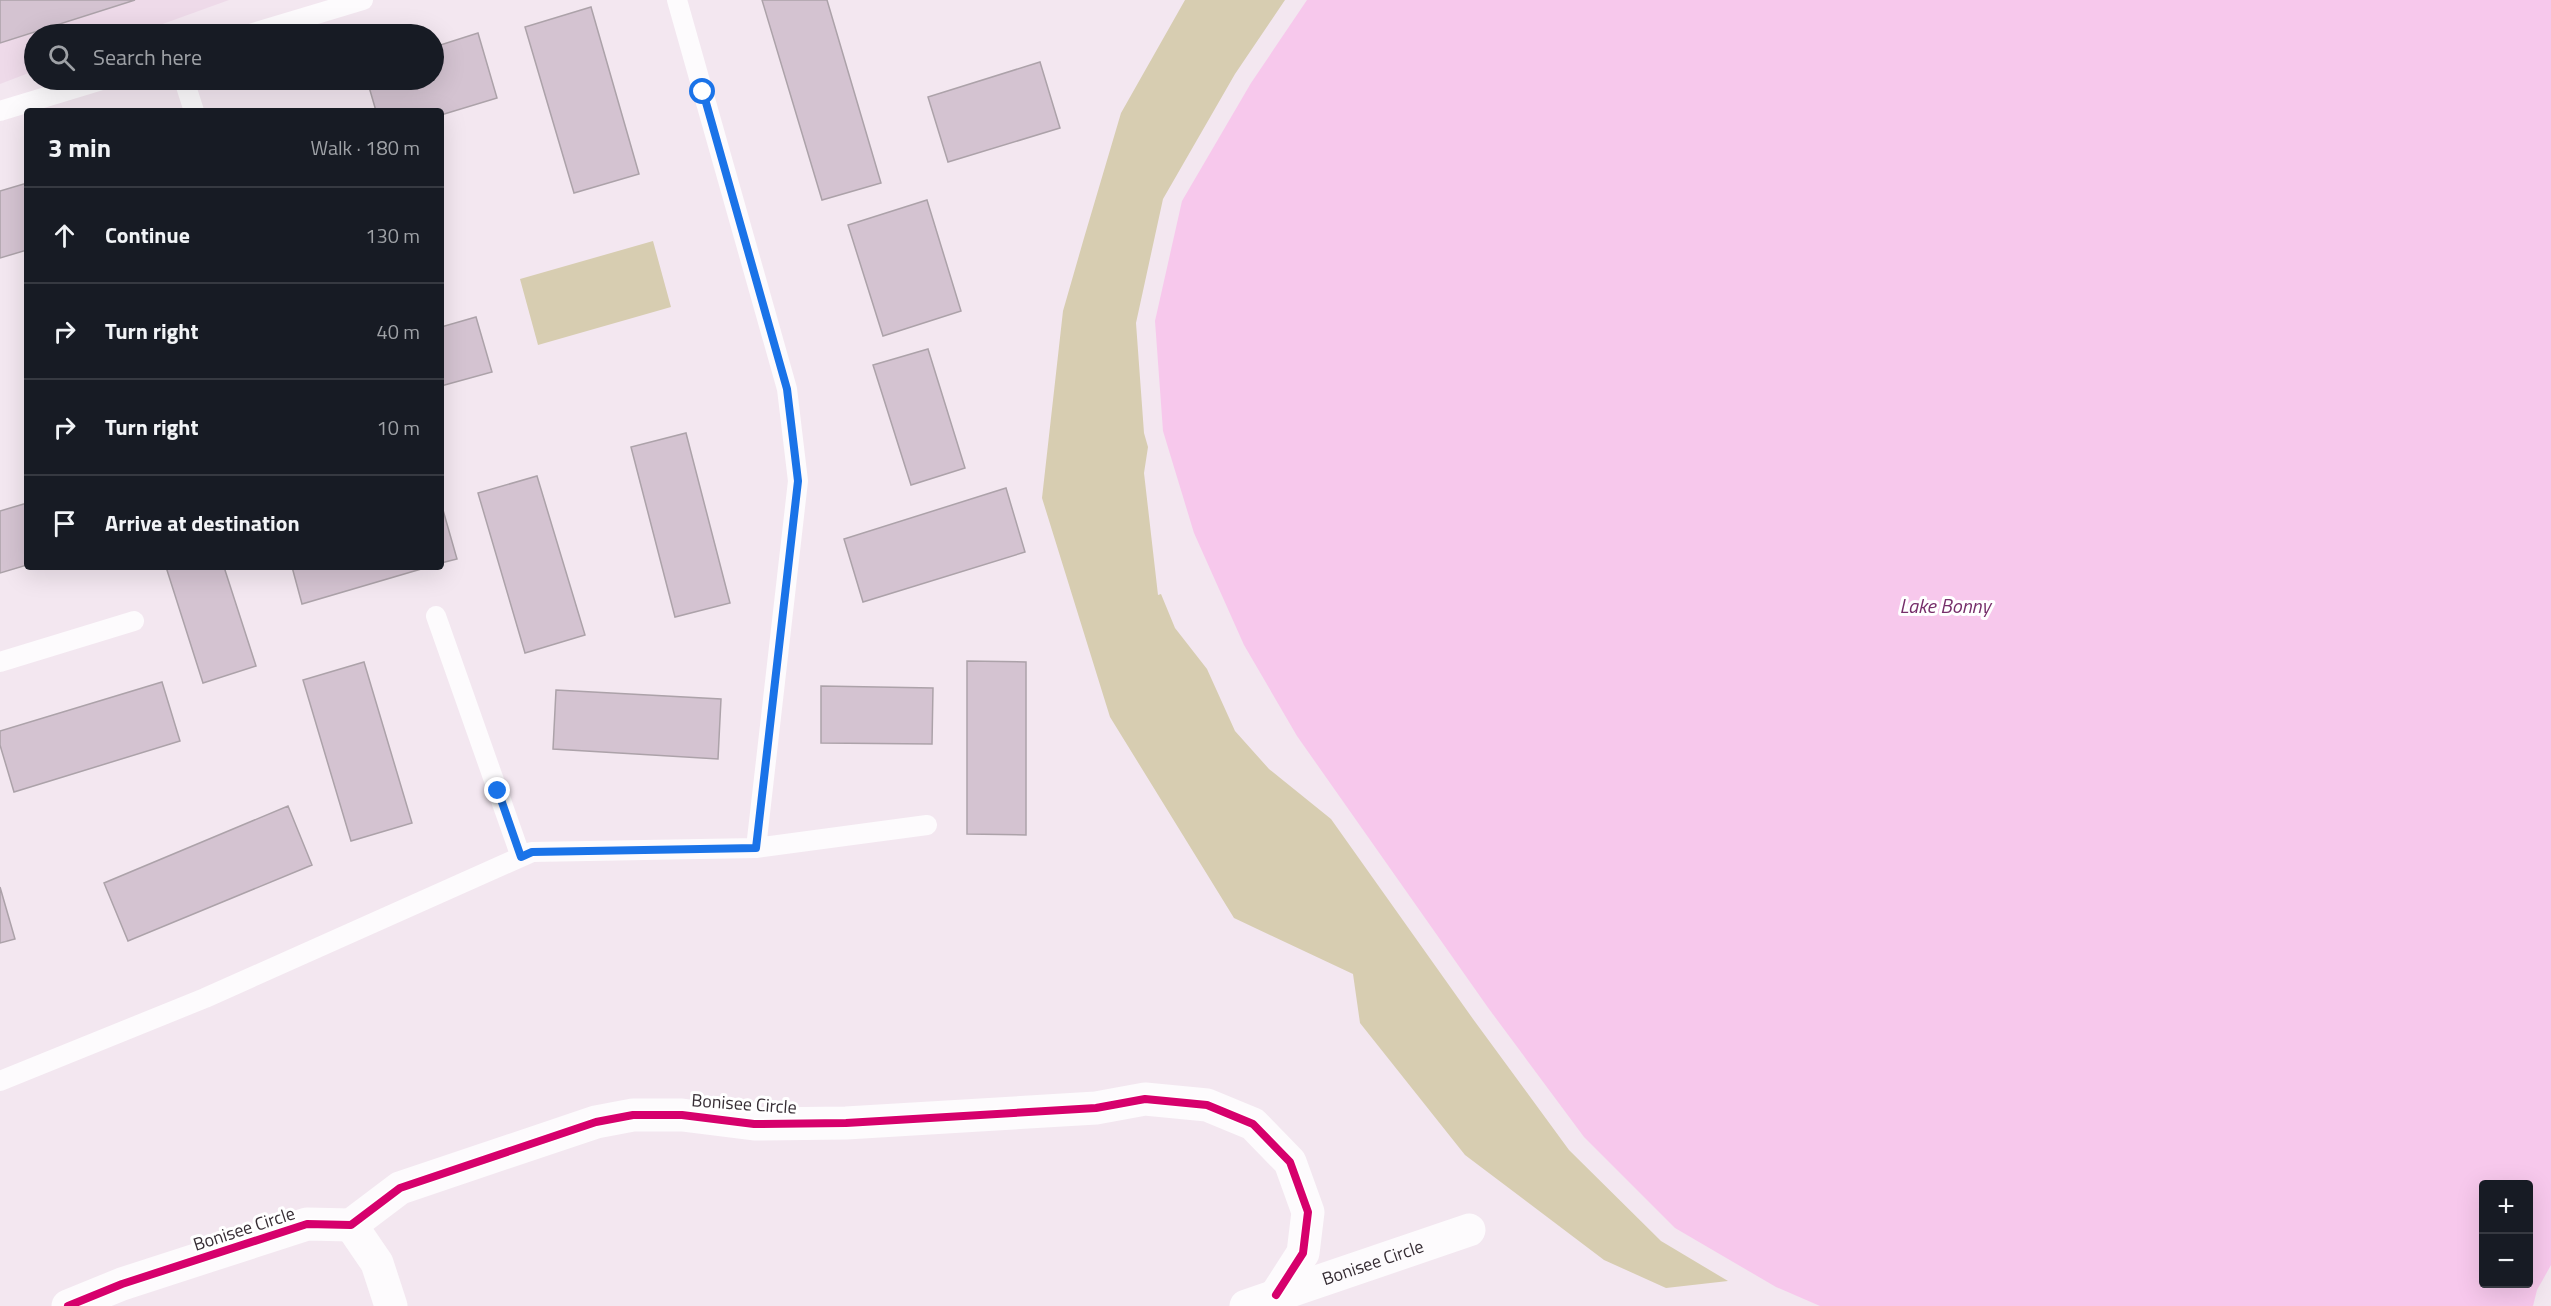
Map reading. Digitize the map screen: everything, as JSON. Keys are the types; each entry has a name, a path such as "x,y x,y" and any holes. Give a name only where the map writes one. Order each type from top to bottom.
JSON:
{"street":[{"name":"Bonisee Circle","path":"68,1306 122,1284 307,1224 351,1225 400,1188 596,1122 633,1114 682,1115 753,1124 846,1123 950,1119 1096,1108 1144,1099 1207,1105 1253,1124 1290,1162 1308,1212 1304,1253 1276,1295"},
{"path":"351,1225 377,1263 391,1306"},
{"name":"Bonisee Circle","path":"1246,1306 1469,1230"}],"lane":[{"path":"283,24 363,0"},
{"path":"677,0 787,389 798,481 756,848"},
{"path":"0,111 69,90"},
{"path":"187,90 193,108"},
{"path":"436,616 521,857"},
{"path":"0,662 134,621"},
{"path":"0,1081 205,998 532,852 756,848 927,825"}],"shaded area":[{"path":"0,0 229,0 163,24 24,24 24,75 0,84"},
{"path":"1185,0 1285,0 1235,74 1163,199 1136,323 1144,433 1148,447 1144,473 1158,595 1161,594 1175,628 1207,669 1235,731 1269,769 1331,819 1569,1150 1661,1241 1728,1281 1666,1288 1604,1260 1465,1155 1360,1023 1353,974 1234,918 1110,717 1042,498 1063,311 1121,113"},
{"path":"653,241 671,307 538,345 520,279"}],"water":[{"name":"Lake Bonny","path":"1307,0 2551,0 2551,1265 2537,1290 2533,1306 1820,1306 1776,1287 1675,1228 1584,1137 1489,1009 1297,736 1244,645 1194,533 1163,431 1155,321 1182,201 1251,83"}],"building":[{"path":"0,0 135,0 60,24 24,24 24,35 0,43"},
{"path":"762,0 827,0 881,183 822,200"},
{"path":"591,7 639,174 574,193 525,27"},
{"path":"478,33 497,98 444,114 444,108 375,108 370,90 444,90 444,44"},
{"path":"1040,62 1060,128 948,162 928,97"},
{"path":"24,184 24,251 0,258 0,191"},
{"path":"927,200 961,311 883,336 848,225"},
{"path":"476,317 492,372 444,385 444,326"},
{"path":"928,349 965,468 911,485 873,365"},
{"path":"686,433 730,603 675,617 631,447"},
{"path":"537,476 585,635 525,653 478,493"},
{"path":"1006,488 1025,552 863,602 844,539"},
{"path":"24,504 24,566 0,573 0,511"},
{"path":"444,514 457,559 444,562"},
{"path":"167,570 225,570 256,666 203,683"},
{"path":"293,570 418,570 302,604"},
{"path":"967,661 1026,662 1026,835 967,834"},
{"path":"364,662 412,823 351,841 303,680"},
{"path":"162,682 180,741 14,792 0,745 0,731"},
{"path":"821,686 933,688 932,744 821,743"},
{"path":"556,690 721,699 718,759 553,749"},
{"path":"288,806 312,865 128,941 104,883"},
{"path":"0,887 15,939 0,943"}],"cycle path":[{"path":"68,1306 122,1284 307,1224 351,1225 400,1188 596,1122 633,1115 682,1115 754,1124 846,1123 1096,1108 1145,1099 1207,1105 1253,1124 1290,1162 1308,1212 1303,1253 1276,1295"}],"route":[{"path":"498,791 521,857 532,852 756,848 798,481 787,389 703,92"}]}
